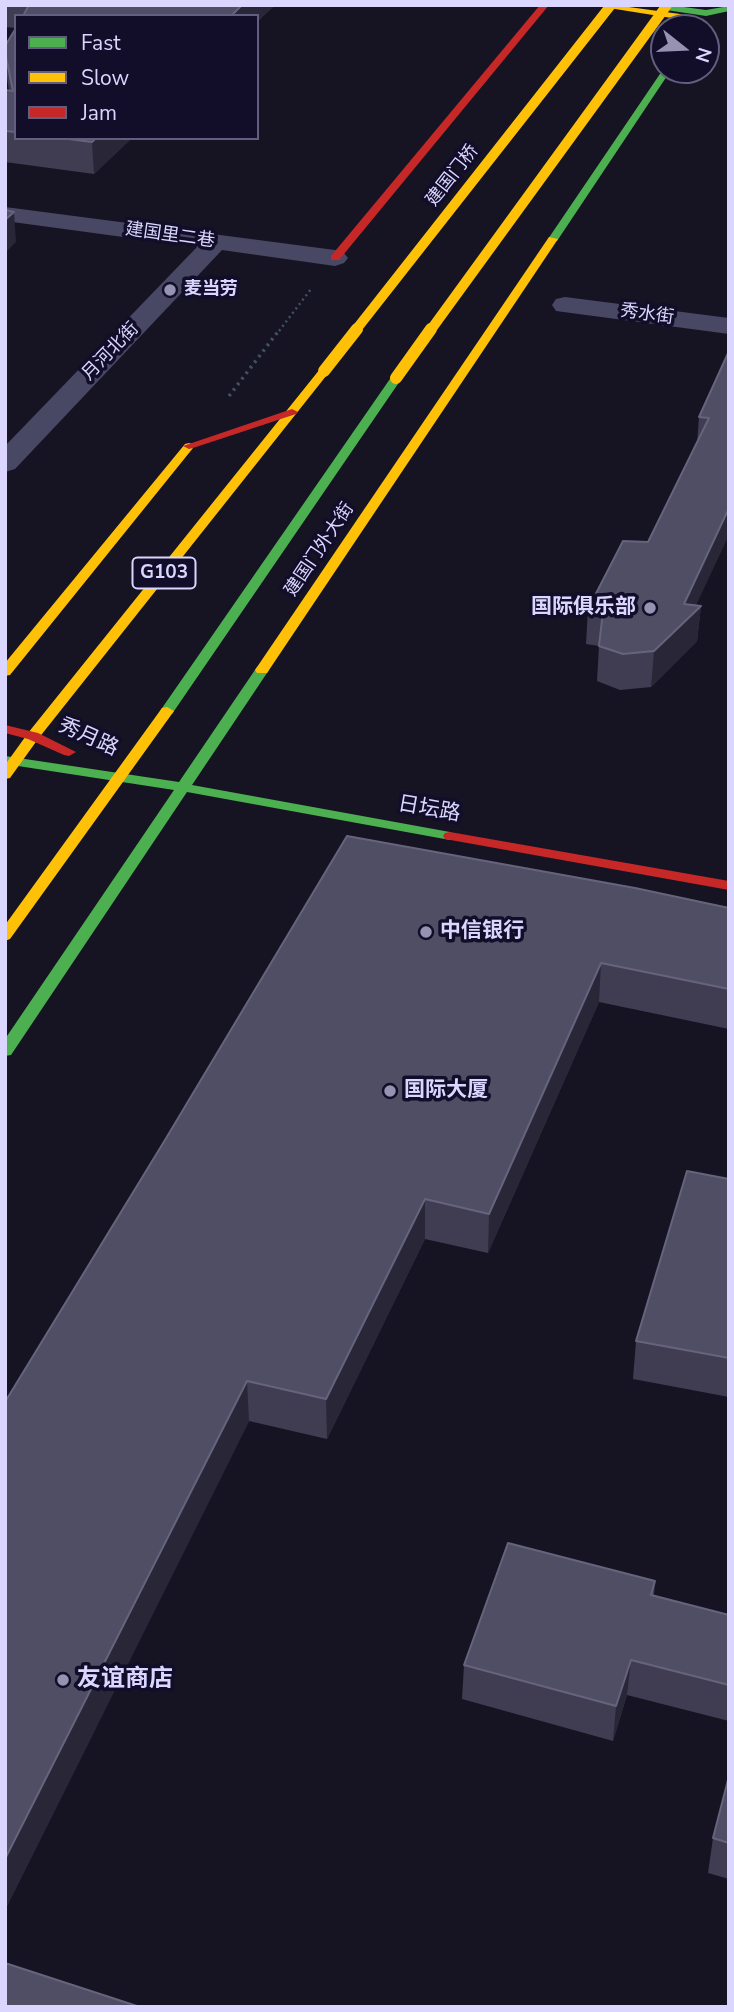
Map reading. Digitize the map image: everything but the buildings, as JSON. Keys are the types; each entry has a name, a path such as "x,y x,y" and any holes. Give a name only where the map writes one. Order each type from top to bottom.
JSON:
{"main road":[{"path":"594,5 658,14"},
{"name":"建国门桥","path":"292,412 611,5"},
{"path":"649,5 676,14"},
{"name":"建国门外大街","path":"5,936 122,776 396,378 667,5"},
{"path":"335,258 543,7 563,6"},
{"name":"建国门外大街","path":"5,1051 658,84"},
{"path":"5,672 189,446 292,412"},
{"name":"G103","path":"9,766 292,412"},
{"name":"秀月路","path":"5,729 33,736 122,776"},
{"name":"秀月路","path":"9,766 122,776"},
{"name":"日坛路","path":"122,776 729,886"}],"street":[{"name":"建国里二巷","path":"5,214 335,258"},
{"name":"月河北街","path":"5,463 216,242"},
{"name":"秀水街","path":"565,305 729,326"}],"path":[{"path":"189,446 335,258"}],"traffic: fast":[{"path":"669,8 706,13 729,8"},
{"path":"553,239 658,84"},
{"path":"167,711 396,378"},
{"path":"5,1051 262,670"},
{"path":"5,760 122,776 450,836"}],"traffic: slow":[{"path":"594,5 658,14"},
{"path":"324,371 611,5"},
{"path":"396,378 667,5"},
{"path":"262,670 553,239"},
{"path":"5,775 33,736 324,371"},
{"path":"5,672 189,446"},
{"path":"5,936 167,711"}],"traffic: jam":[{"path":"335,258 545,5"},
{"path":"189,446 292,412"},
{"path":"5,729 33,736 69,752"},
{"path":"450,836 729,886"}],"place":[{"name":"麦当劳","path":"170,290"},
{"name":"国际俱乐部","path":"650,608"},
{"name":"中信银行","path":"426,932"},
{"name":"国际大厦","path":"390,1091"},
{"name":"友谊商店","path":"63,1680"}]}
